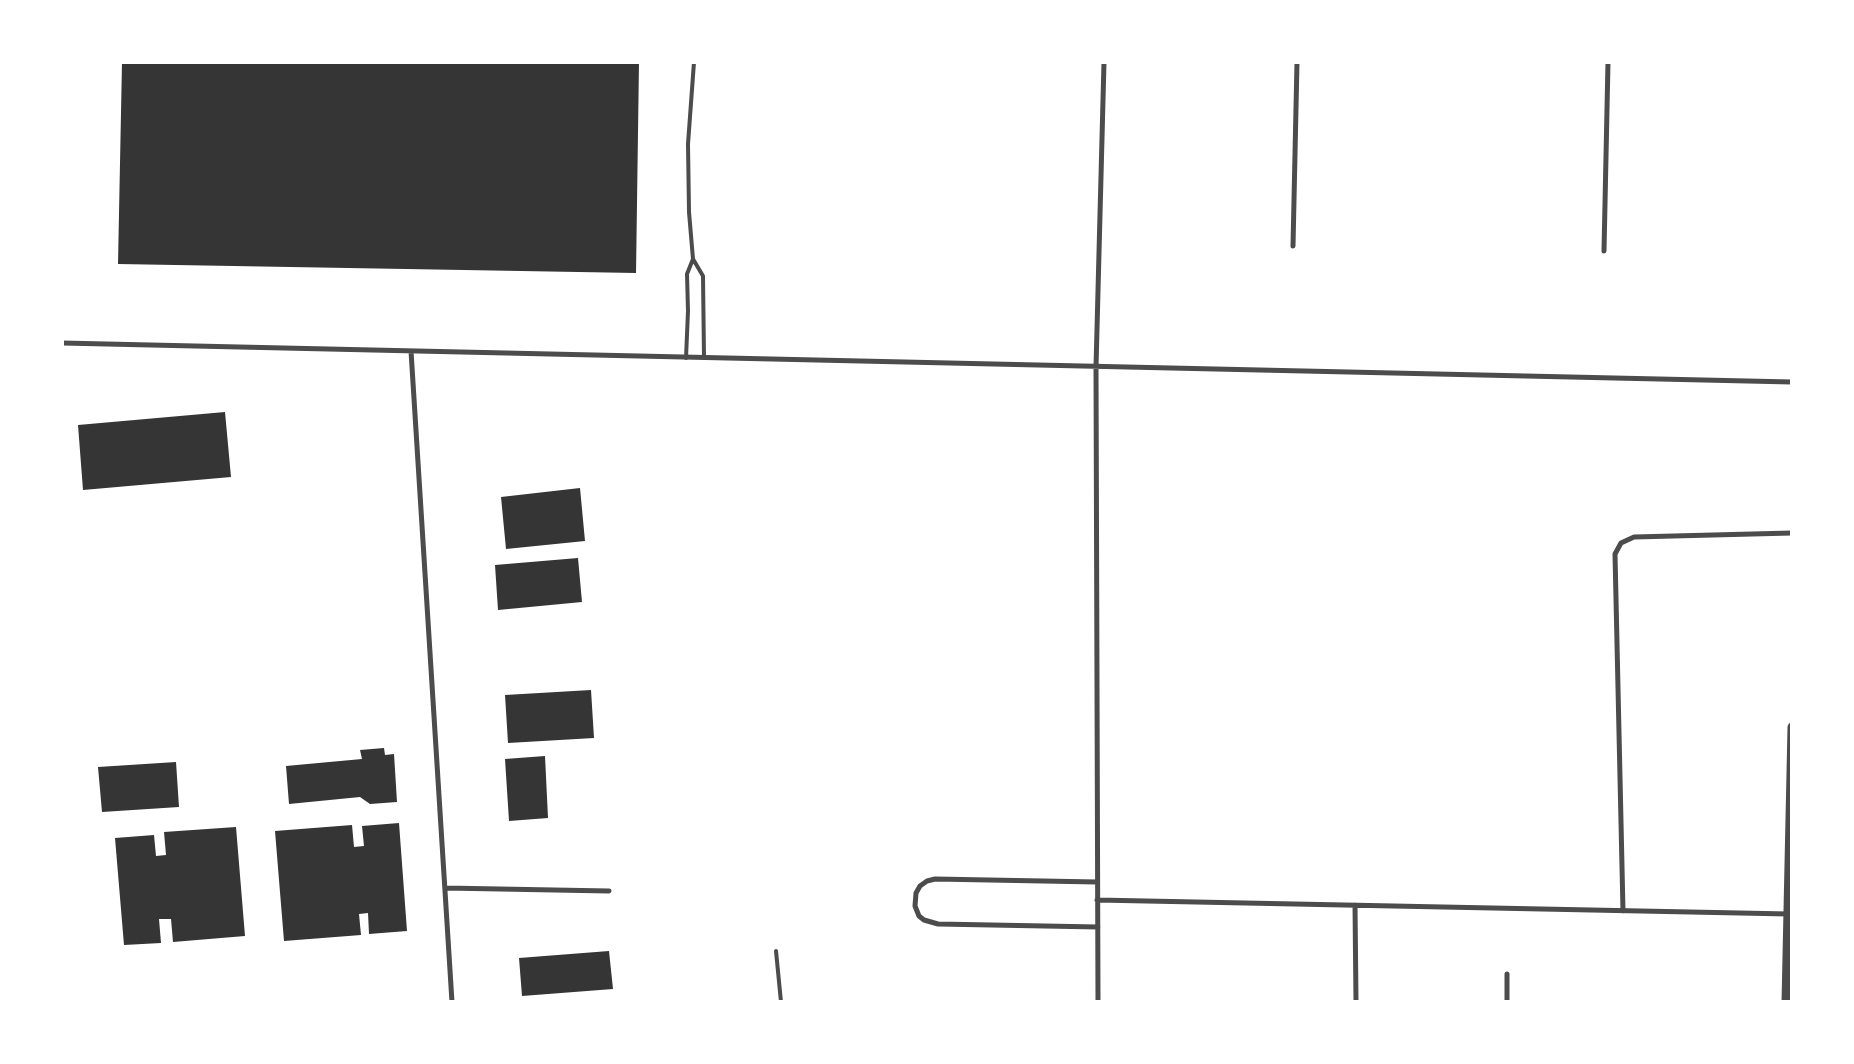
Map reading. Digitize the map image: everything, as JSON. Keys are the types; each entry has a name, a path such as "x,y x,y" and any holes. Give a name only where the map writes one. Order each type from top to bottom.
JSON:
{"street":[{"path":"1098,1002 1096,367 1104,62"},
{"path":"1293,246 1297,62"},
{"path":"1604,251 1608,62"},
{"path":"62,344 1792,382"},
{"path":"411,352 452,1002"},
{"path":"1623,911 1614,554 1621,543 1634,537 1792,533"},
{"path":"1786,1002 1790,914 1792,727"},
{"path":"1097,882 935,879 927,881 920,886 916,893 915,906 919,916 924,920 938,924 1098,927"},
{"path":"445,888 609,891"},
{"path":"1097,900 1790,914"},
{"path":"1355,905 1356,1002"},
{"path":"1507,974 1507,1002"}],"lane":[{"path":"686,358 687,274 693,259 688,144 694,62"},
{"path":"693,259 703,276 704,358"},
{"path":"776,951 781,1002"}],"building":[{"path":"122,62 639,62 636,273 118,264"},
{"path":"225,412 231,477 83,490 78,425"},
{"path":"580,488 585,541 506,549 501,497"},
{"path":"578,558 582,602 498,610 495,565"},
{"path":"591,690 594,738 508,743 505,695"},
{"path":"384,748 385,755 394,754 397,802 370,804 360,797 289,804 286,766 362,759 360,750"},
{"path":"545,756 548,818 509,821 505,759"},
{"path":"176,762 179,807 102,812 98,767"},
{"path":"399,823 407,931 369,934 368,913 359,914 361,935 284,941 275,831 352,825 354,847 364,846 362,826"},
{"path":"236,827 245,936 173,942 171,919 159,919 161,943 124,945 115,838 154,835 156,856 166,855 164,832"},
{"path":"609,951 613,989 522,996 519,958"}]}
